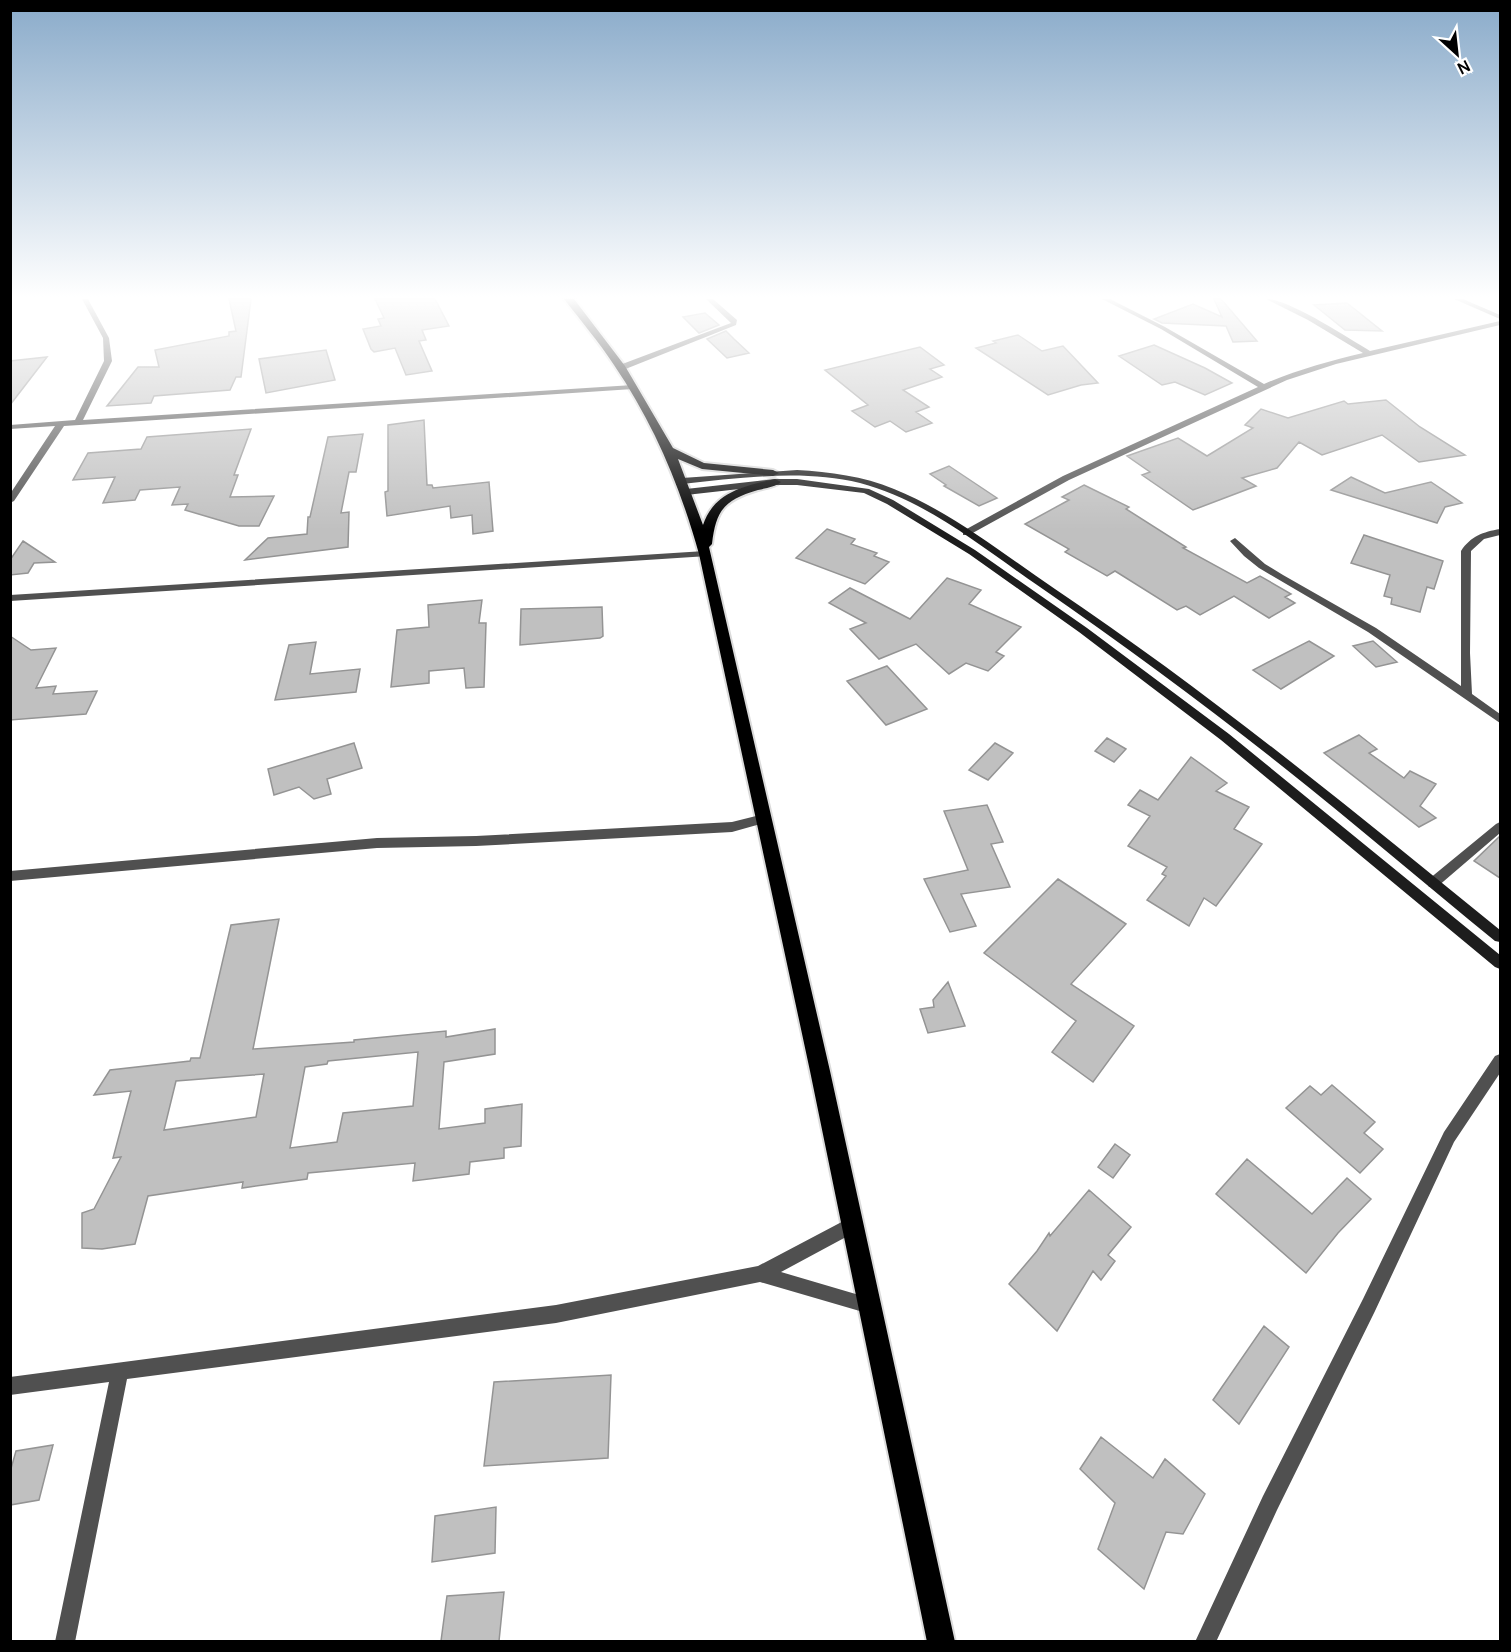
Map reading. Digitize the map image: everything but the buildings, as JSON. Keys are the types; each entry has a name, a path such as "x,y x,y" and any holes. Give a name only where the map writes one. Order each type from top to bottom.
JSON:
{"highway":[{"path":"626,376 668,450 684,486 705,554 853,1224 940,1641"},
{"path":"668,450 702,466 774,477"},
{"path":"705,554 707,523 716,505 774,477"}],"main road":[{"path":"684,486 806,472 865,482 918,504 966,533 1091,618 1255,739 1500,937"},
{"path":"774,477 866,491 890,502 972,552 1083,630 1225,737 1500,963"}],"street":[{"path":"77,424 101,376"},
{"path":"1246,376 1264,387"},
{"path":"966,533 1066,478 1264,387 1293,376"},
{"path":"10,427 633,387"},
{"path":"10,501 61,424"},
{"path":"1467,696 1466,551 1471,543 1480,537 1500,532"},
{"path":"1235,541 1244,553 1372,630 1500,719"},
{"path":"10,598 705,554"},
{"path":"10,876 377,843 476,841 732,828 764,819"},
{"path":"1433,883 1500,827"},
{"path":"1205,1641 1449,1137 1500,1061"},
{"path":"10,1386 119,1374 556,1314 760,1274 853,1224"},
{"path":"760,1274 870,1306"},
{"path":"65,1641 119,1374"}]}
